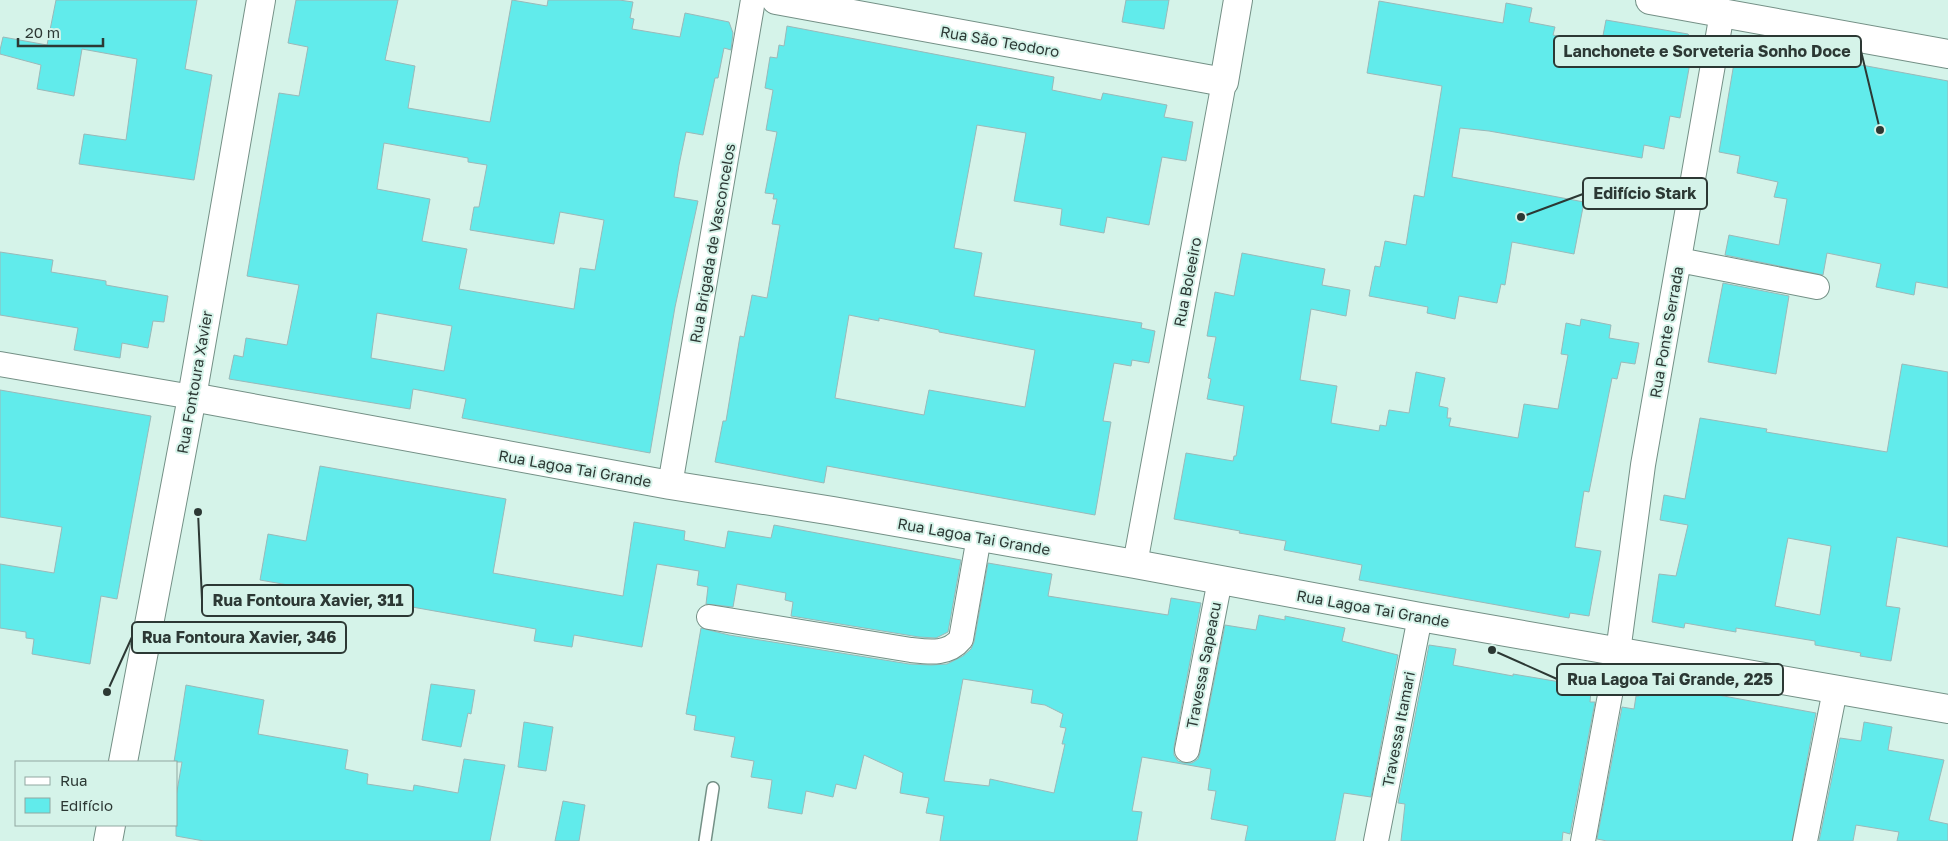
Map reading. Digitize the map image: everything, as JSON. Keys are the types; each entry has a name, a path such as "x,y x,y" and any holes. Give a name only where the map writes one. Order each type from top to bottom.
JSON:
{"street":[{"name":"Rua Fontoura Xavier","path":"123,761 192,397 261,0"},
{"name":"Rua Brigada de Vasconcelos","path":"670,485 753,0"},
{"name":"Rua São Teodoro","path":"776,0 1224,82"},
{"name":"Rua Boleeiro","path":"1135,564 1238,0"},
{"path":"1650,0 1948,54"},
{"name":"Rua Ponte Serrada","path":"1584,841 1618,652 1642,475 1722,13"},
{"path":"1679,260 1817,287"},
{"name":"Rua Lagoa Tai Grande","path":"0,364 192,397 670,485 832,511 1135,564 1420,617 1948,709"},
{"path":"709,617 911,650 941,651 951,648 960,640 979,537"},
{"name":"Travessa Sapeacu","path":"1187,750 1220,580"},
{"name":"Travessa Itamari","path":"1376,841 1420,617"},
{"path":"1805,841 1835,690"},
{"path":"108,841 111,826"}],"lane":[{"path":"705,841 713,788"}],"building":[{"path":"56,0 197,0 185,69 212,75 194,180 79,164 84,134 126,140 137,59 82,49 74,96 37,89 41,65 0,54 0,50 3,37 47,45"},
{"path":"296,0 398,0 385,60 415,66 408,108 490,122 512,0 547,6 548,0 619,0 633,2 630,18 634,19 632,29 680,37 685,13 729,22 733,33 731,50 724,48 718,78 715,78 703,135 686,132 679,165 674,197 698,201 675,307 650,453 462,418 466,399 413,389 410,409 229,379 234,355 243,357 246,338 287,345 299,285 247,276 279,93 299,96 308,47 288,43","holes":["384,143 468,158 468,162 487,165 479,207 474,207 470,230 554,244 560,212 604,220 595,270 580,268 574,309 459,289 467,249 422,241 430,199 377,189","377,313 452,326 444,371 371,358"]},
{"path":"1126,0 1169,0 1164,29 1122,22"},
{"path":"1379,1 1503,23 1506,3 1532,8 1529,22 1555,27 1553,35 1601,46 1606,20 1688,34 1694,41 1680,118 1670,116 1664,149 1644,145 1642,158 1489,131 1460,128 1452,177 1584,202 1574,254 1512,242 1505,285 1501,284 1497,303 1459,296 1455,319 1427,313 1428,307 1369,296 1375,266 1380,267 1385,241 1406,245 1414,195 1424,197 1442,86 1367,73"},
{"path":"787,26 1054,77 1052,90 1101,100 1103,93 1167,105 1164,117 1193,122 1186,161 1162,157 1149,225 1107,217 1104,233 1060,225 1062,209 1014,201 1026,133 977,125 954,248 982,253 974,296 1142,323 1141,328 1155,331 1149,363 1132,360 1131,366 1114,363 1103,421 1111,422 1095,515 827,466 824,483 715,462 723,421 726,421 740,336 744,337 752,295 767,298 780,225 772,224 777,199 773,199 774,194 765,193 777,132 766,130 773,90 765,88 770,57 777,58 779,45 784,46","holes":["849,315 879,321 879,318 939,330 939,332 1035,350 1025,407 929,390 924,415 835,398"]},
{"path":"1753,45 1948,81 1948,288 1916,282 1914,295 1876,287 1881,264 1827,253 1823,275 1725,255 1729,235 1779,245 1787,199 1774,197 1778,182 1737,173 1740,156 1719,152 1736,51"},
{"path":"0,252 53,260 51,272 106,281 106,285 168,296 164,322 153,321 148,348 122,343 120,358 74,350 78,328 0,315"},
{"path":"1242,253 1325,269 1322,285 1350,290 1346,316 1311,309 1300,380 1337,386 1331,423 1379,431 1380,425 1386,426 1389,410 1409,413 1416,372 1445,378 1439,406 1448,408 1447,418 1451,418 1449,426 1518,438 1524,404 1558,409 1568,355 1561,354 1566,323 1580,326 1581,319 1611,325 1609,338 1639,343 1635,364 1621,362 1617,379 1612,378 1589,492 1584,491 1575,547 1601,551 1589,616 1570,613 1569,618 1359,580 1362,565 1284,550 1286,541 1174,519 1186,453 1233,461 1234,456 1236,456 1244,406 1207,399 1211,379 1208,378 1216,337 1207,336 1215,292 1234,296"},
{"path":"1723,283 1789,296 1776,374 1708,362"},
{"path":"1902,364 1948,372 1948,547 1897,537 1886,606 1900,608 1891,661 1860,656 1861,653 1815,645 1815,641 1736,628 1736,632 1685,623 1684,628 1652,622 1659,574 1676,576 1688,525 1660,520 1664,495 1685,499 1700,418 1767,429 1766,432 1887,452","holes":["1788,538 1831,546 1820,615 1775,606"]},
{"path":"0,390 151,416 117,599 101,596 90,664 32,654 34,639 26,638 26,632 0,628 0,564 54,573 62,527 0,517"},
{"path":"320,466 506,499 493,573 623,596 634,522 685,531 684,540 725,548 728,531 771,538 774,525 961,560 948,632 936,638 919,637 791,616 793,602 785,600 786,593 737,584 733,607 706,604 708,587 697,585 699,571 657,564 642,647 574,635 572,647 534,641 536,629 260,580 268,534 306,541"},
{"path":"988,563 1052,574 1048,596 1168,615 1171,598 1201,603 1174,747 1174,755 1178,761 1192,763 1198,759 1200,753 1225,625 1256,630 1259,615 1285,620 1285,616 1345,628 1342,641 1398,655 1371,797 1344,793 1335,841 1245,841 1248,826 1211,819 1216,791 1208,790 1211,769 1142,757 1132,811 1142,812 1137,841 940,841 944,816 926,813 929,798 900,793 903,773 864,755 856,789 836,784 833,797 806,791 802,814 768,808 772,780 751,777 754,761 731,757 735,737 694,730 696,716 686,714 701,628 729,635 909,664 947,664 963,656 971,649 974,642","holes":["963,679 1033,690 1031,703 1045,705 1063,714 1060,727 1066,728 1062,744 1065,744 1054,793 990,779 989,786 944,781"]},
{"path":"1429,645 1456,649 1453,665 1572,684 1571,687 1591,691 1590,702 1595,702 1570,834 1563,832 1562,841 1401,841 1405,804 1398,803"},
{"path":"1642,681 1816,713 1792,841 1607,841 1597,839 1622,707 1634,709 1636,696 1639,696"},
{"path":"431,684 475,690 471,714 468,713 461,747 422,740"},
{"path":"186,685 264,700 258,734 348,750 345,769 368,774 367,784 413,791 414,785 458,793 464,759 505,765 490,841 204,841 176,836 176,826 178,826 178,785 182,762 174,761"},
{"path":"524,722 553,727 546,771 518,767"},
{"path":"1864,722 1892,727 1888,750 1944,760 1929,820 1948,824 1948,841 1897,841 1899,832 1856,825 1853,841 1819,841 1840,738 1861,741"},
{"path":"563,801 585,805 579,841 555,841"}],"place":[{"name":"Lanchonete e Sorveteria Sonho Doce","path":"1880,130"},
{"name":"Edifício Stark","path":"1521,217"},
{"name":"Rua Fontoura Xavier, 311","path":"198,512"},
{"name":"Rua Lagoa Tai Grande, 225","path":"1492,650"},
{"name":"Rua Fontoura Xavier, 346","path":"107,692"}]}
